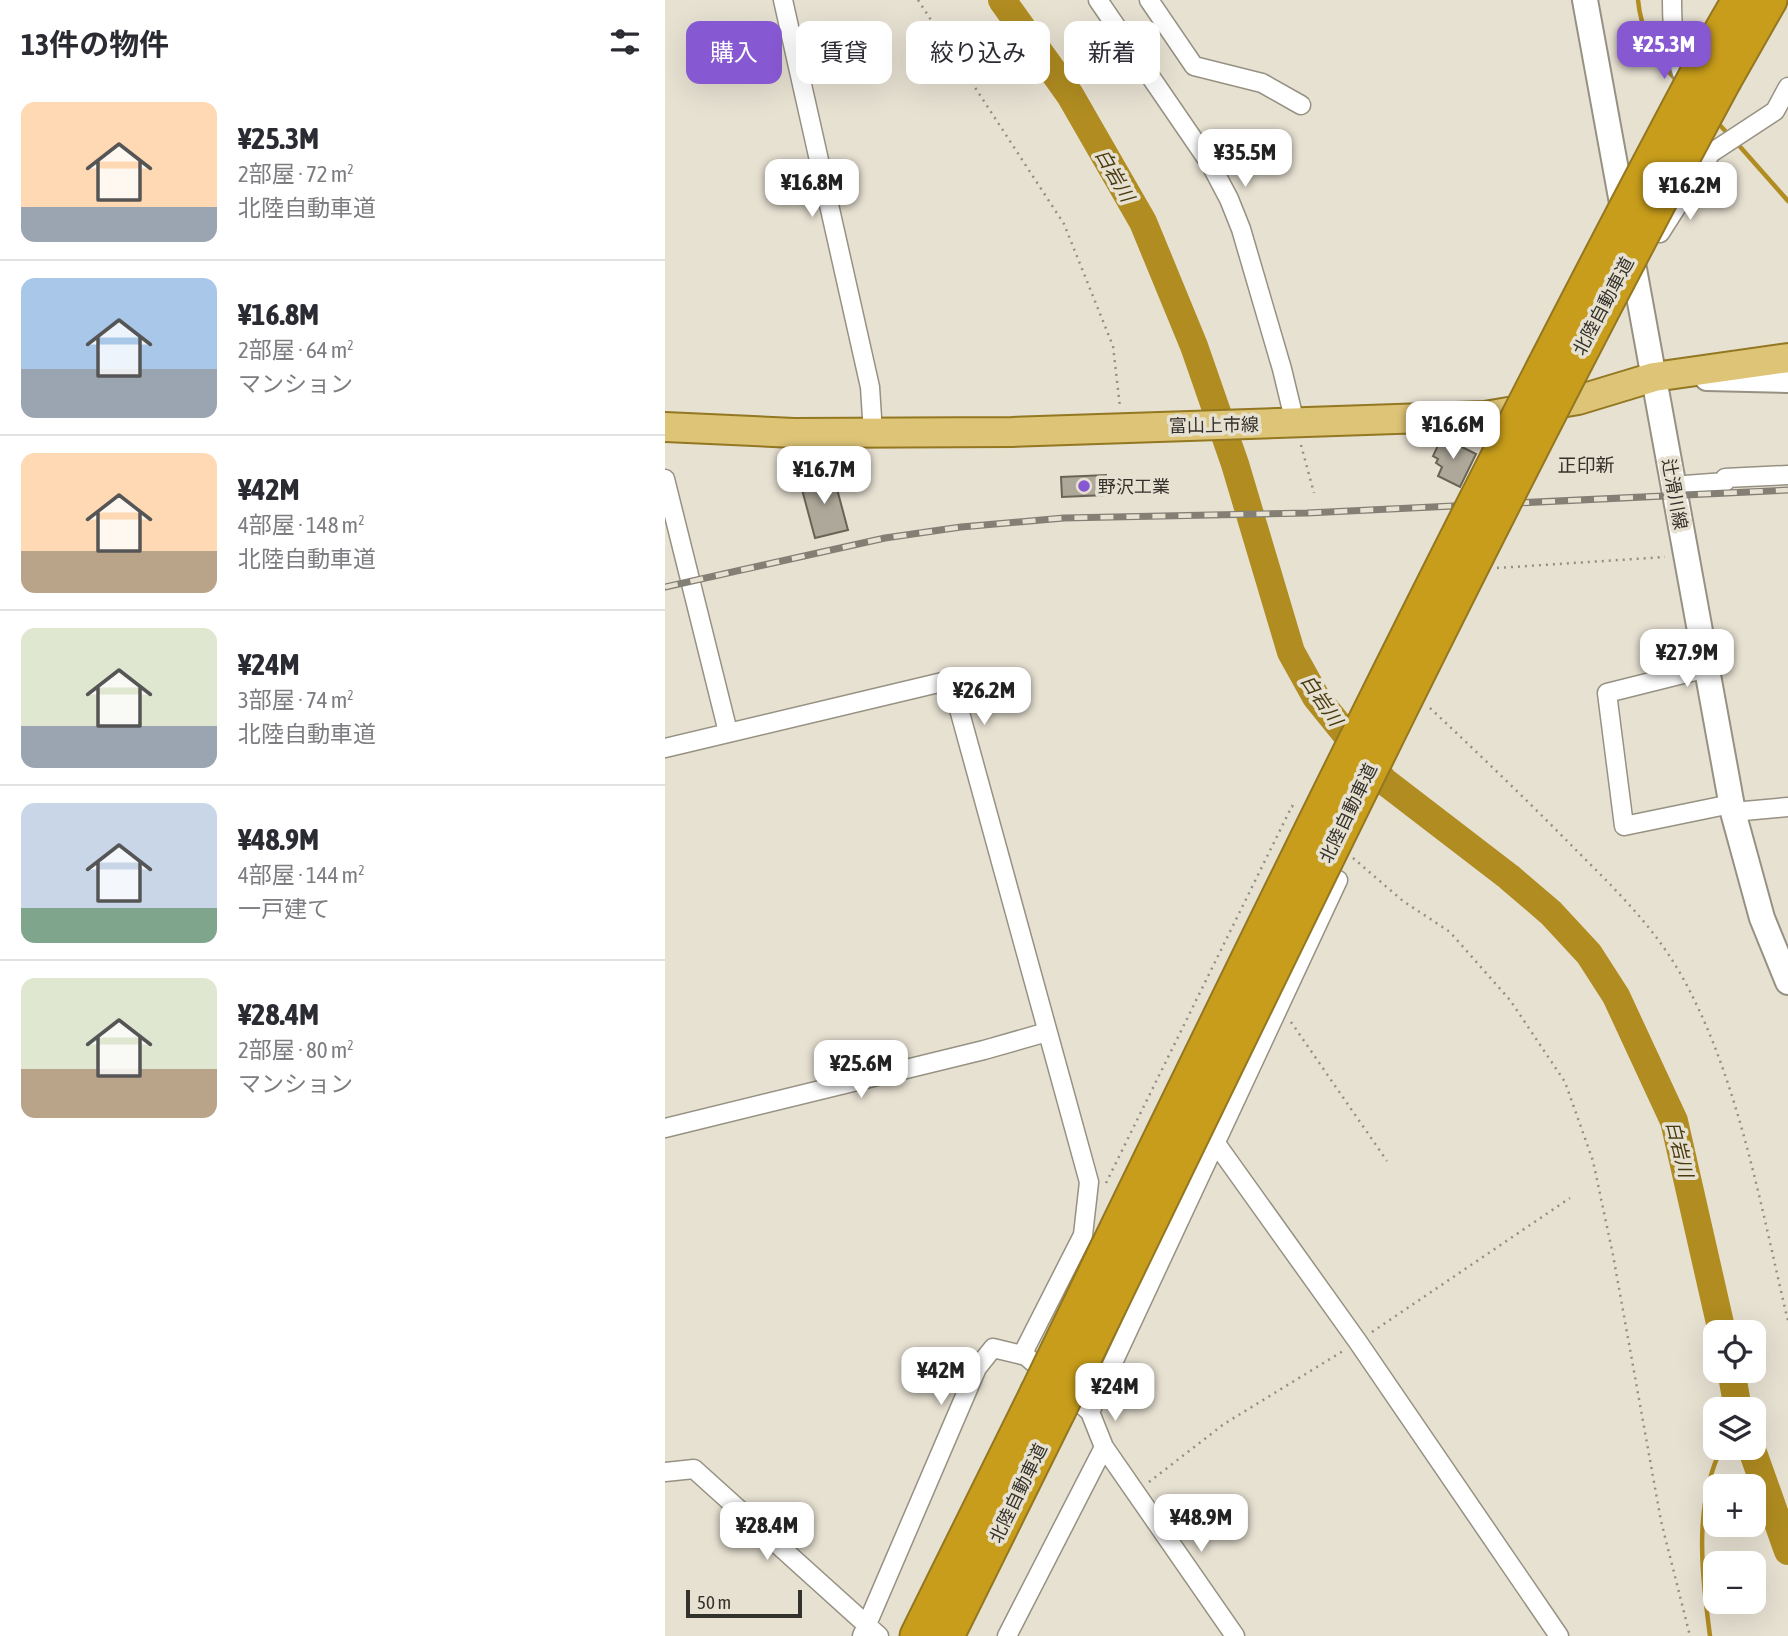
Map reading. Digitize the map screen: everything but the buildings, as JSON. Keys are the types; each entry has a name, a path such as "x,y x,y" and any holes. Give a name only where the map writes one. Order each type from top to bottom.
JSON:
{"highway":[{"name":"北陸自動車道","path":"947,1636 1062,1406 1449,608 1587,338 1714,72 1739,0"},
{"name":"北陸自動車道","path":"1714,72 1770,0"},
{"name":"北陸自動車道","path":"917,1636 1062,1406"}],"main road":[{"name":"辻滑川線","path":"1585,0 1732,808 1762,918 1788,982"},
{"path":"1654,377 1788,358"},
{"name":"富山上市線","path":"665,427 794,433 873,433 1485,416 1578,400 1654,377"},
{"path":"1654,377 1788,380"}],"street":[{"path":"783,0 870,387 873,433"},
{"path":"1098,0 1211,165 1229,199 1241,229 1295,423"},
{"path":"1150,0 1194,66 1262,83 1301,105"},
{"path":"1672,0 1675,57 1711,153"},
{"path":"1636,271 1711,153 1775,111 1788,87"},
{"path":"1685,485 1725,482 1725,478 1788,475"},
{"path":"665,479 729,732"},
{"path":"1707,668 1607,693 1624,826 1732,808 1788,807"},
{"path":"665,748 951,680 1089,1182 1083,1234 1022,1355"},
{"path":"1062,1406 1215,1142 1338,880"},
{"path":"665,1128 1047,1032"},
{"path":"1215,1142 1358,1342 1559,1636"},
{"path":"665,1472 694,1469 869,1633 977,1368 993,1348 1022,1355 1062,1406 1104,1447 1235,1636"},
{"path":"1007,1636 1104,1447"}],"path":[{"path":"918,0 1064,224 1113,346 1128,427"},
{"path":"1295,423 1314,493"},
{"path":"1491,568 1686,555"},
{"path":"1428,706 1637,911 1679,972 1711,1036 1731,1096 1788,1321"},
{"path":"1102,1190 1292,806 1302,815"},
{"path":"1353,858 1403,901 1450,932 1510,1000 1565,1082 1593,1161 1613,1255 1661,1521 1690,1636"},
{"path":"1280,1005 1387,1161"}],"waterway":[{"name":"白岩川","path":"1002,0 1070,95 1143,222 1194,346 1235,464 1291,652 1316,697 1384,781 1509,877 1551,913 1589,954 1616,996 1674,1121 1719,1320"},
{"path":"1638,0 1642,23 1651,44 1678,82"},
{"path":"1716,121 1729,135"},
{"path":"1735,141 1788,201"},
{"name":"白岩川","path":"1733,1383 1736,1397"},
{"path":"1710,1636 1702,1540 1707,1492 1717,1460"},
{"name":"白岩川","path":"1756,1460 1788,1551"}],"railway":[{"path":"665,587 885,538 961,527 1064,518 1307,513 1788,490"}],"place":[{"name":"野沢工業","path":"1084,486"}],"district":[{"name":"正印新","path":"1586,465"}]}
